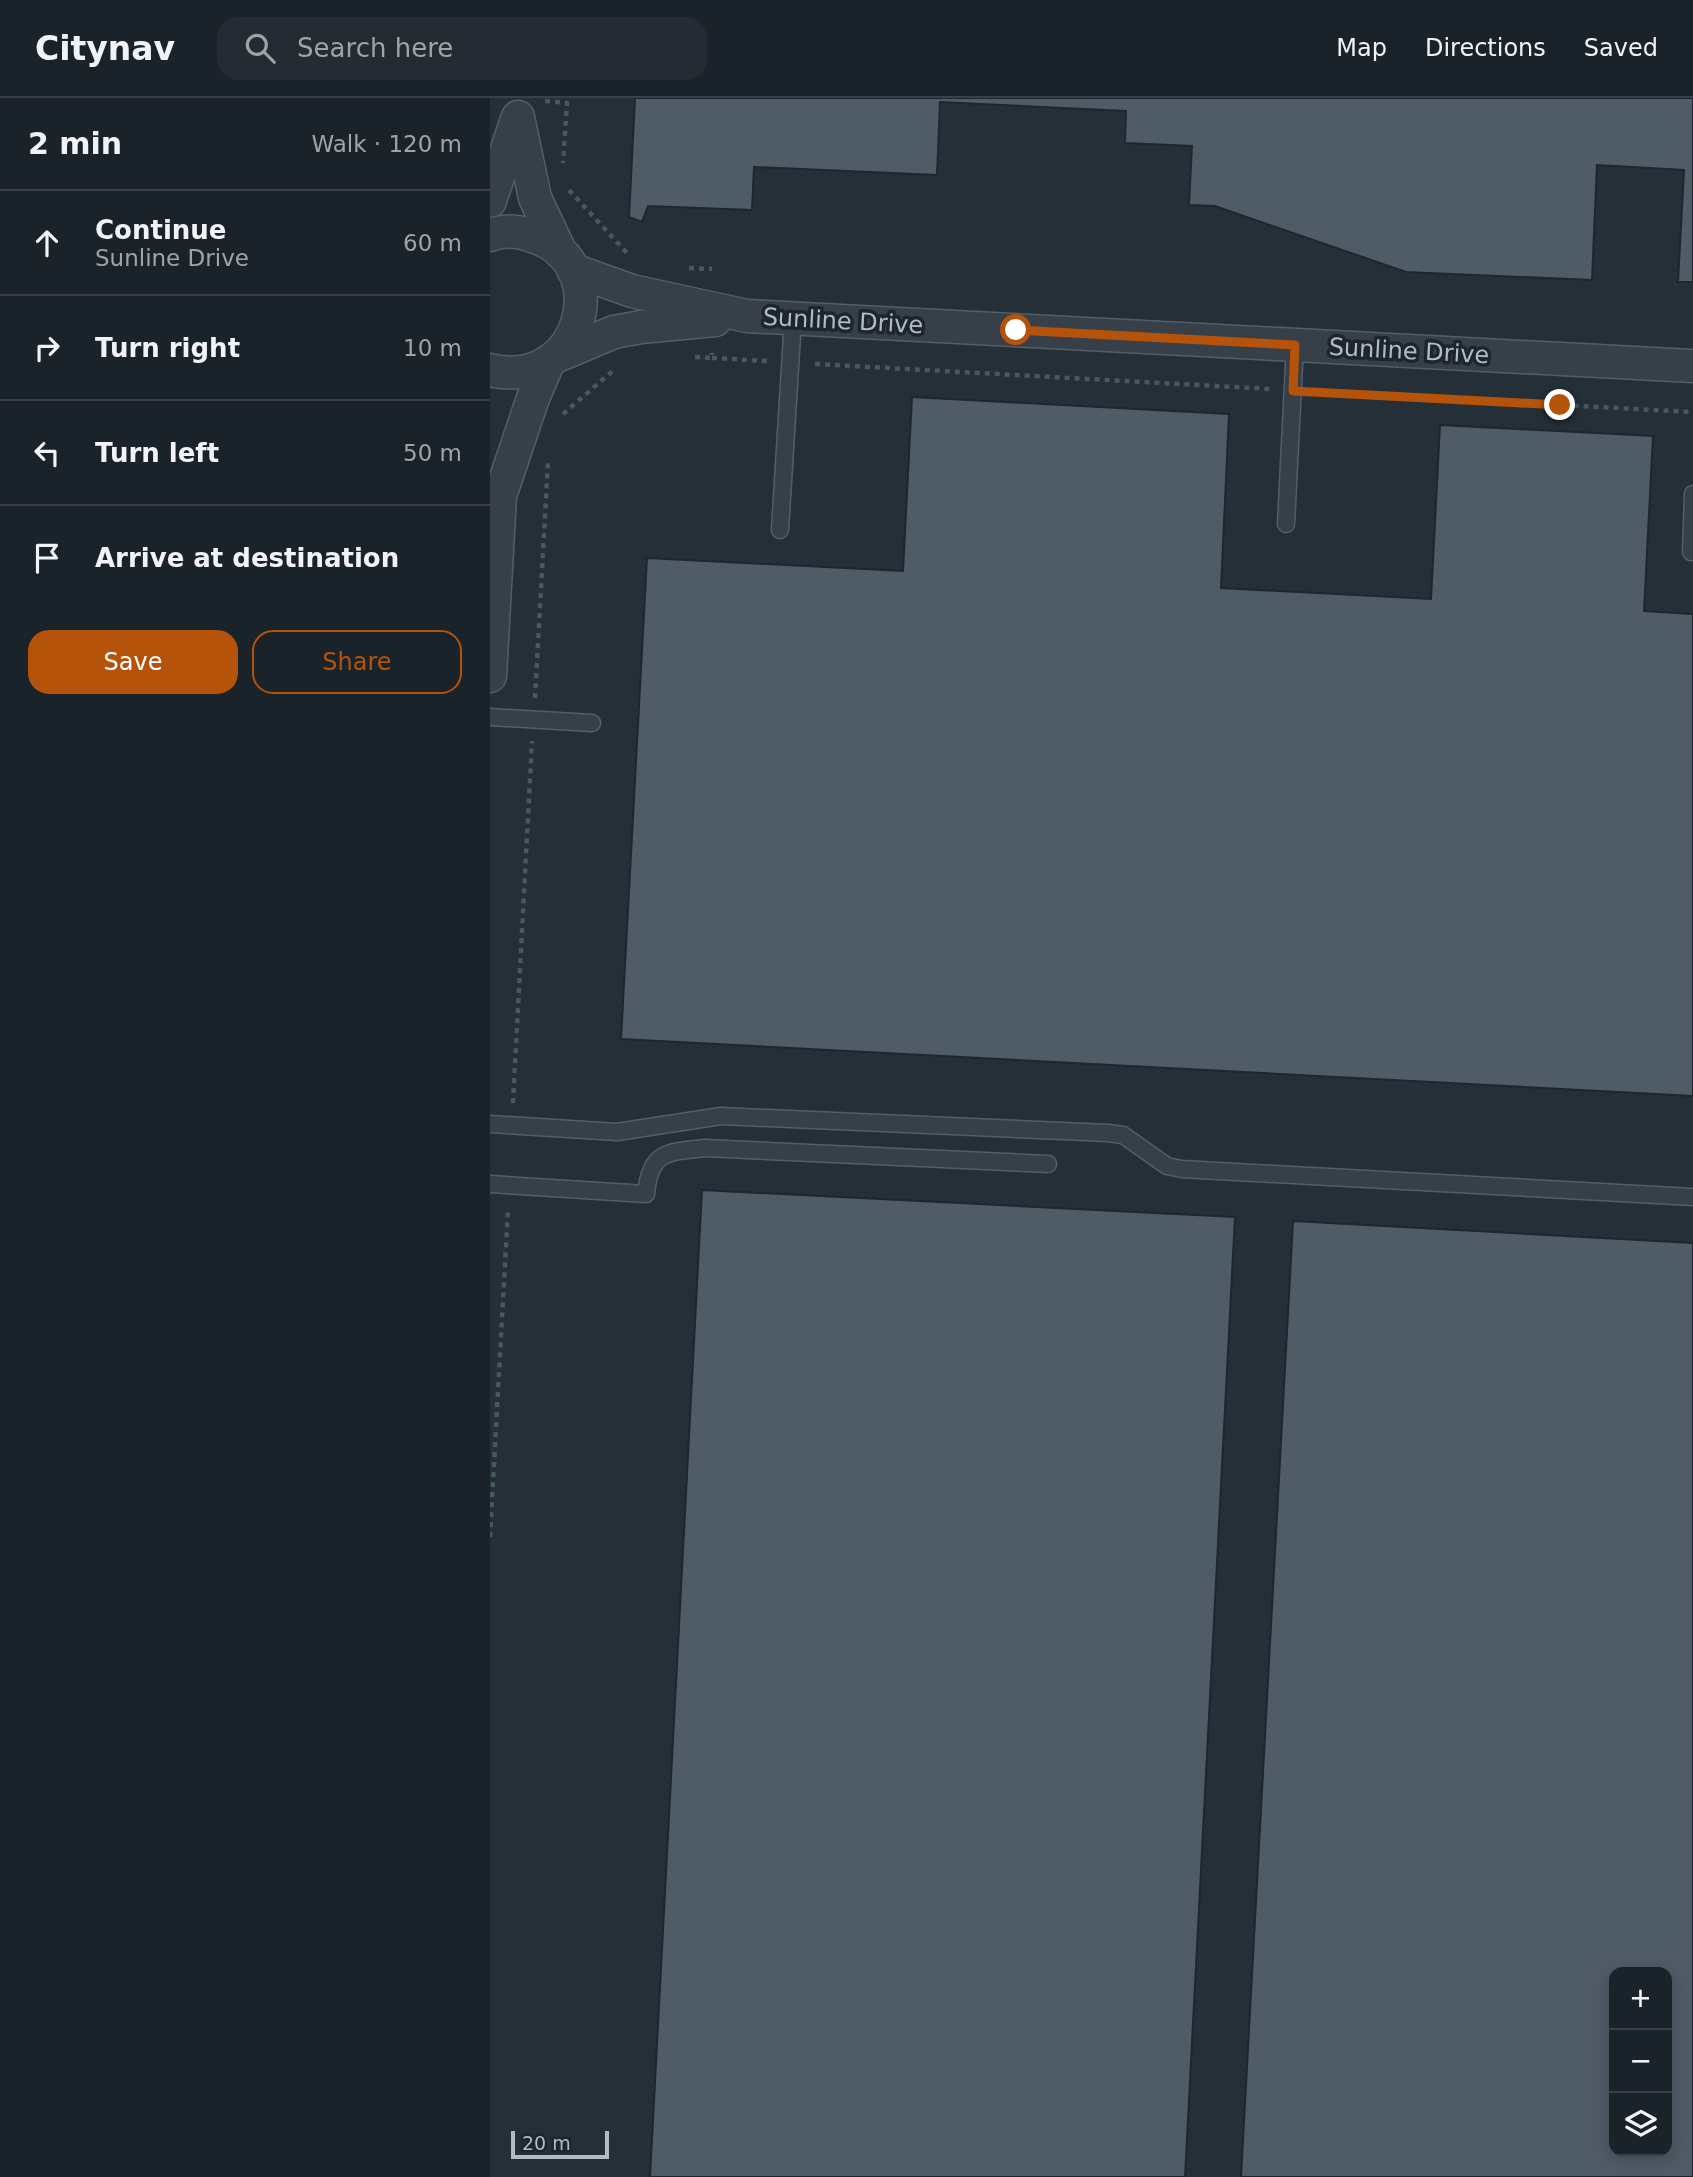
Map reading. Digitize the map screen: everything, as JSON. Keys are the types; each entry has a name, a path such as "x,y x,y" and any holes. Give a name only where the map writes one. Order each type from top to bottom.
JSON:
{"street":[{"path":"490,201 519,105"},
{"path":"490,676 500,496 533,398 553,359 572,338 580,316 580,292 534,198 519,105"},
{"name":"Sunline Drive","path":"490,235 509,232 537,237 567,262 632,291 747,316 1693,366"},
{"name":"Sunline Drive","path":"490,370 503,373 527,371 614,332 653,325 747,316"},
{"path":"490,454 500,496"}],"lane":[{"path":"780,530 793,319"},
{"path":"1286,524 1295,345"},
{"path":"1691,552 1693,494"},
{"path":"490,717 592,723"},
{"path":"490,1124 617,1132 736,1116 1108,1133 1123,1135 1167,1167 1182,1169 1693,1197"},
{"path":"490,1184 646,1194 648,1174 661,1157 705,1148 1048,1164"}],"path":[{"path":"519,105 567,100 563,169"},
{"path":"562,183 629,257"},
{"path":"687,268 712,269"},
{"path":"712,358 713,320"},
{"path":"685,357 1693,412"},
{"path":"560,417 621,363"},
{"path":"512,1125 548,453"},
{"path":"490,1537 509,1186"}],"building":[{"path":"635,98 1693,98 1693,282 1678,282 1684,170 1597,165 1592,280 1406,272 1215,206 1189,205 1192,146 1125,143 1126,111 940,102 937,175 754,167 752,210 648,206 642,222 629,217"},
{"path":"912,397 1229,414 1221,588 1431,599 1440,425 1653,436 1644,611 1693,614 1693,1096 621,1039 647,558 903,571"},
{"path":"702,1190 1235,1217 1185,2177 650,2177"},
{"path":"1293,1221 1693,1243 1693,2177 1241,2177"}],"route":[{"path":"1016,330 1295,345 1293,391 1560,405"}]}
